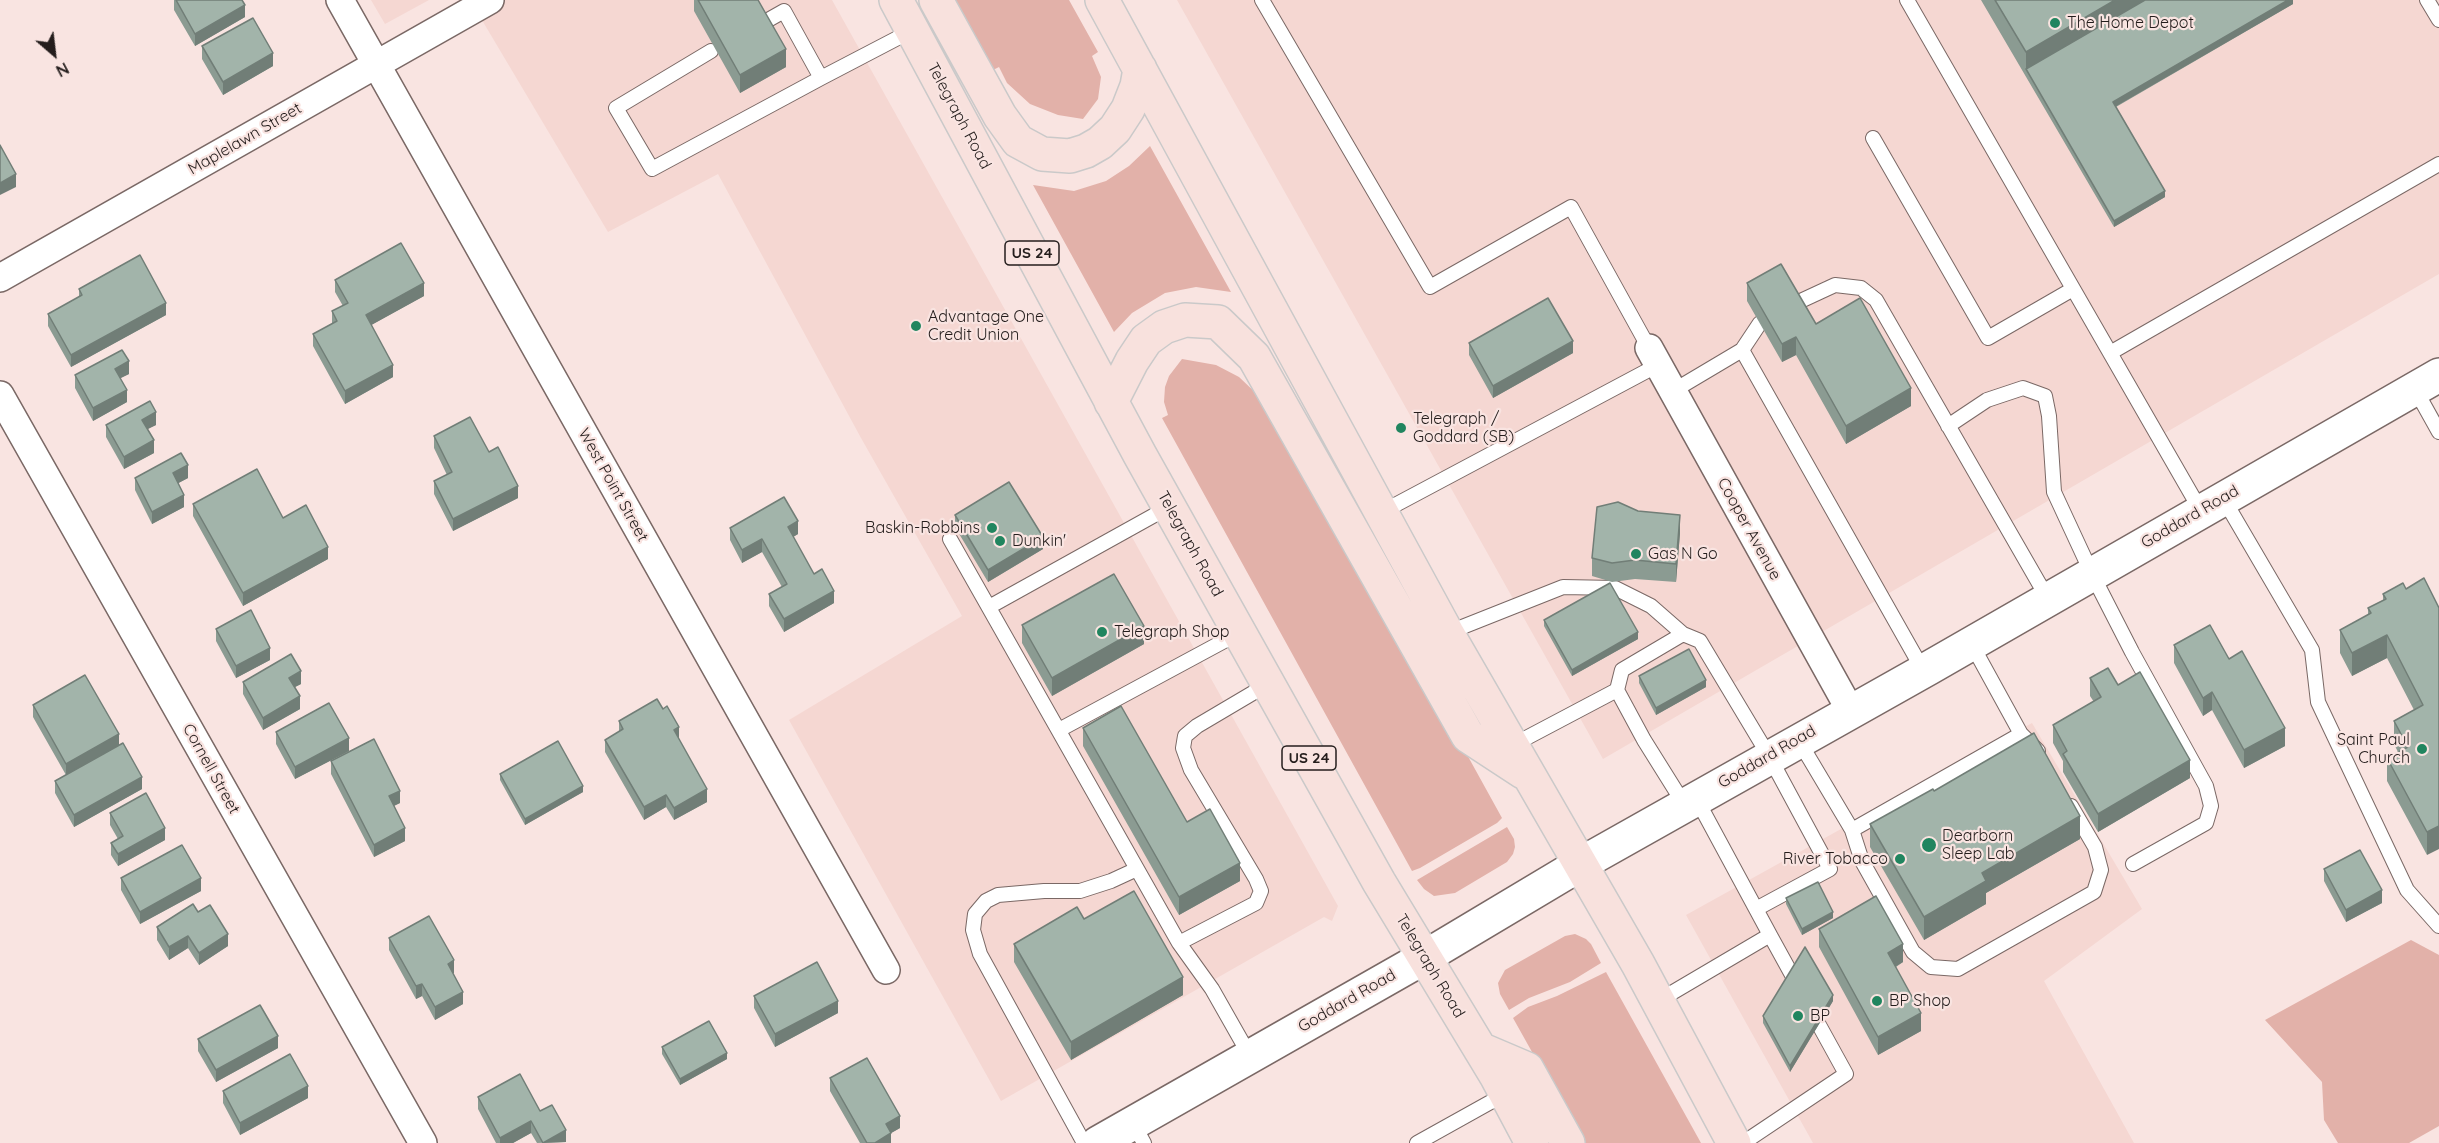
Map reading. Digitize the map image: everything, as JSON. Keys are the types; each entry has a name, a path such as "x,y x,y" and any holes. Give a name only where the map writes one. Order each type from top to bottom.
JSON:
{"main road":[{"name":"Telegraph Road","path":"896,0 1111,402 1239,633 1378,882 1480,1049 1532,1143"},
{"path":"936,0 1000,116 1018,141 1042,154 1070,156 1086,151 1115,129 1128,109 1137,86 1140,69"},
{"path":"1102,0 1447,633 1659,1001 1734,1143"},
{"path":"1111,402 1132,361 1146,340 1164,327 1185,320 1218,322 1254,357 1468,736 1527,774"},
{"name":"Goddard Road","path":"1098,1143 1139,1133 1250,1056 1425,957 1798,739 1971,643 2427,382"},
{"path":"1480,1049 1527,1069 1568,1143"}],"street":[{"name":"West Point Street","path":"340,0 886,970"},
{"name":"Maplelawn Street","path":"0,278 490,0"},
{"name":"Cooper Avenue","path":"1654,356 1850,710"},
{"name":"Cornell Street","path":"0,395 423,1143"}],"lane":[{"path":"1262,0 1430,287 1571,207 1654,356 1382,512"},
{"path":"1907,0 2110,353 2312,650 2318,702 2407,890 2439,926"},
{"path":"2427,0 2439,20"},
{"path":"761,24 784,10 820,78"},
{"path":"711,51 616,108 652,169 913,30"},
{"path":"1874,138 1988,338 2073,289"},
{"path":"2110,353 2439,164"},
{"path":"1794,304 1835,285 1861,288 1876,300 2048,599"},
{"path":"1673,391 1742,350 1760,323"},
{"path":"1742,350 1923,670"},
{"path":"2427,382 2439,432"},
{"path":"1948,426 1987,400 2023,388 2045,396 2049,416 2054,492 2132,652 2206,786 2211,806 2206,823 2133,864"},
{"path":"989,607 1169,507"},
{"path":"950,539 1179,943 1212,989 1250,1056"},
{"path":"1447,633 1563,587 1615,588 1651,606 1683,634 1700,641 1769,756 1830,869 1756,909"},
{"path":"1059,730 1239,633"},
{"path":"1683,634 1622,670 1617,690 1644,740 1690,801 1756,909 1792,975"},
{"path":"1971,643 2021,734 2042,756 2048,766"},
{"path":"1179,943 1256,903 1261,891 1191,770 1183,748 1185,736 1197,726 1268,684"},
{"path":"1511,746 1617,690"},
{"path":"1852,830 2021,734"},
{"path":"1798,739 1852,830 1862,861 1913,952 1931,967 1958,969 2094,892 2101,870 2095,847 2066,796"},
{"path":"1084,1143 980,954 973,930 975,914 986,901 998,895 1080,891 1111,881 1137,868"},
{"path":"1659,1001 1770,935"},
{"path":"1743,1143 1846,1074 1819,1025"},
{"path":"1417,1143 1505,1094"}],"shaded area":[{"path":"371,0 429,0 385,24"},
{"path":"470,0 832,0 1338,906 1332,921 1324,917 1001,1101 789,720 962,616 861,438 718,174 608,232"},
{"path":"952,0 1069,0 1098,52 1092,56 1101,77 1098,99 1083,119 1058,115 1030,104 1007,83 999,67 991,71"},
{"path":"1177,0 2439,0 2439,274 1603,759"},
{"path":"1150,146 1231,292 1196,287 1165,293 1132,313 1114,332 1033,185 1074,191 1106,181 1129,166"},
{"path":"1182,359 1216,365 1239,377 1280,416 1502,818 1420,868 1412,871 1162,418 1168,415 1164,402 1165,387 1169,376"},
{"path":"2032,723 2142,909 2044,981 2134,1143 1813,1143 1686,915"},
{"path":"1507,827 1514,839 1515,847 1507,862 1455,893 1434,896 1417,880"},
{"path":"1575,934 1591,944 1601,963 1570,982 1529,998 1509,1010 1500,994 1498,983 1505,970 1565,936"},
{"path":"2411,940 2439,955 2439,1126 2409,1143 2338,1143 2324,1120 2322,1082 2265,1020"},
{"path":"1606,972 1701,1143 1583,1143 1513,1018 1528,1007 1557,996"}],"building":[{"path":"176,0 242,0 245,5 195,34"},
{"path":"698,0 758,0 786,49 740,75"},
{"path":"1995,0 2115,0 2026,52"},
{"path":"2145,0 2288,0 2113,102 2165,191 2114,221 2026,69"},
{"path":"253,18 273,53 223,82 202,46"},
{"path":"0,145 16,174 0,183"},
{"path":"401,243 424,283 366,315 393,365 345,391 313,334 337,321 332,311 348,303 335,280"},
{"path":"140,255 166,303 71,355 48,314 82,295 79,289"},
{"path":"1781,264 1816,324 1860,298 1911,388 1846,426 1796,337 1782,344 1747,283"},
{"path":"1548,298 1573,341 1493,386 1469,343"},
{"path":"122,350 129,361 115,369 127,390 93,408 75,375"},
{"path":"150,401 156,412 142,420 154,440 124,457 106,425"},
{"path":"470,417 489,452 498,447 518,486 453,519 434,481 452,472 434,436"},
{"path":"181,453 188,465 173,473 184,495 152,512 135,478"},
{"path":"257,469 283,518 306,505 328,547 243,593 193,504"},
{"path":"1009,482 1043,537 988,570 955,515"},
{"path":"784,497 798,521 788,527 814,574 822,569 834,591 784,619 769,594 787,584 762,539 742,550 730,528"},
{"name":"Gas N Go","path":"1618,502 1638,511 1680,515 1676,564 1635,560 1612,563 1592,558 1597,507"},
{"path":"1114,574 1144,626 1052,678 1022,625"},
{"path":"2424,578 2439,608 2439,826 2427,832 2387,758 2408,747 2394,721 2423,705 2387,635 2352,653 2340,630 2371,613 2368,608 2386,599 2383,594 2403,583 2406,589"},
{"path":"1610,583 1638,632 1572,670 1544,620"},
{"path":"251,610 270,648 236,666 216,629"},
{"path":"2210,625 2229,659 2242,651 2285,728 2244,750 2212,692 2203,698 2174,645"},
{"path":"1689,649 1706,680 1656,708 1639,676"},
{"path":"291,654 301,671 289,678 300,696 263,718 243,682"},
{"path":"2108,668 2118,685 2140,672 2190,760 2098,814 2063,754 2067,751 2053,725 2101,697 2090,678"},
{"path":"85,675 119,734 66,764 33,705"},
{"path":"657,699 663,709 667,706 679,727 674,730 707,789 674,808 666,795 644,807 605,740 623,729 619,721"},
{"path":"329,703 349,738 295,767 276,732"},
{"path":"1121,706 1187,822 1210,809 1240,863 1179,897 1083,728"},
{"path":"2034,733 2080,816 1982,873 1986,881 1924,917 1870,824 1933,789 1934,791"},
{"path":"374,739 400,791 389,796 405,828 374,845 331,761"},
{"path":"558,741 583,786 525,819 500,774"},
{"path":"123,743 142,777 74,815 55,781"},
{"path":"146,793 165,828 118,854 111,843 123,836 110,813"},
{"path":"182,845 201,878 140,912 121,878"},
{"path":"2360,850 2382,890 2346,910 2324,869"},
{"path":"1818,882 1833,912 1802,929 1786,898"},
{"path":"1134,891 1183,977 1071,1042 1014,944 1077,907 1084,919"},
{"name":"BP Shop","path":"1876,896 1903,944 1888,953 1921,1013 1878,1037 1819,929"},
{"path":"193,904 198,912 210,905 228,934 199,953 188,936 169,947 157,927"},
{"path":"429,916 454,960 448,964 463,992 435,1007 422,984 416,986 389,938"},
{"path":"1805,947 1833,995 1790,1066 1763,1016"},
{"path":"817,962 838,1001 775,1034 754,996"},
{"path":"260,1005 278,1036 216,1070 198,1039"},
{"path":"709,1021 727,1053 680,1079 662,1047"},
{"path":"290,1054 308,1086 240,1123 223,1091"},
{"path":"867,1058 900,1116 886,1124 891,1133 875,1143 867,1143 830,1078"},
{"path":"520,1074 540,1111 552,1105 566,1130 543,1143 531,1121 500,1138 478,1097"}],"place":[{"name":"The Home Depot","path":"2055,23"},
{"name":"Advantage One Credit Union","path":"916,326"},
{"name":"Telegraph / Goddard (SB)","path":"1401,428"},
{"name":"Baskin-Robbins","path":"992,528"},
{"name":"Dunkin'","path":"1000,541"},
{"name":"Gas N Go","path":"1636,554"},
{"name":"Telegraph Shop","path":"1102,632"},
{"name":"Saint Paul Church","path":"2422,749"},
{"name":"Dearborn Sleep Lab","path":"1929,845"},
{"name":"River Tobacco","path":"1900,859"},
{"name":"BP Shop","path":"1877,1001"},
{"name":"BP","path":"1798,1016"}]}
